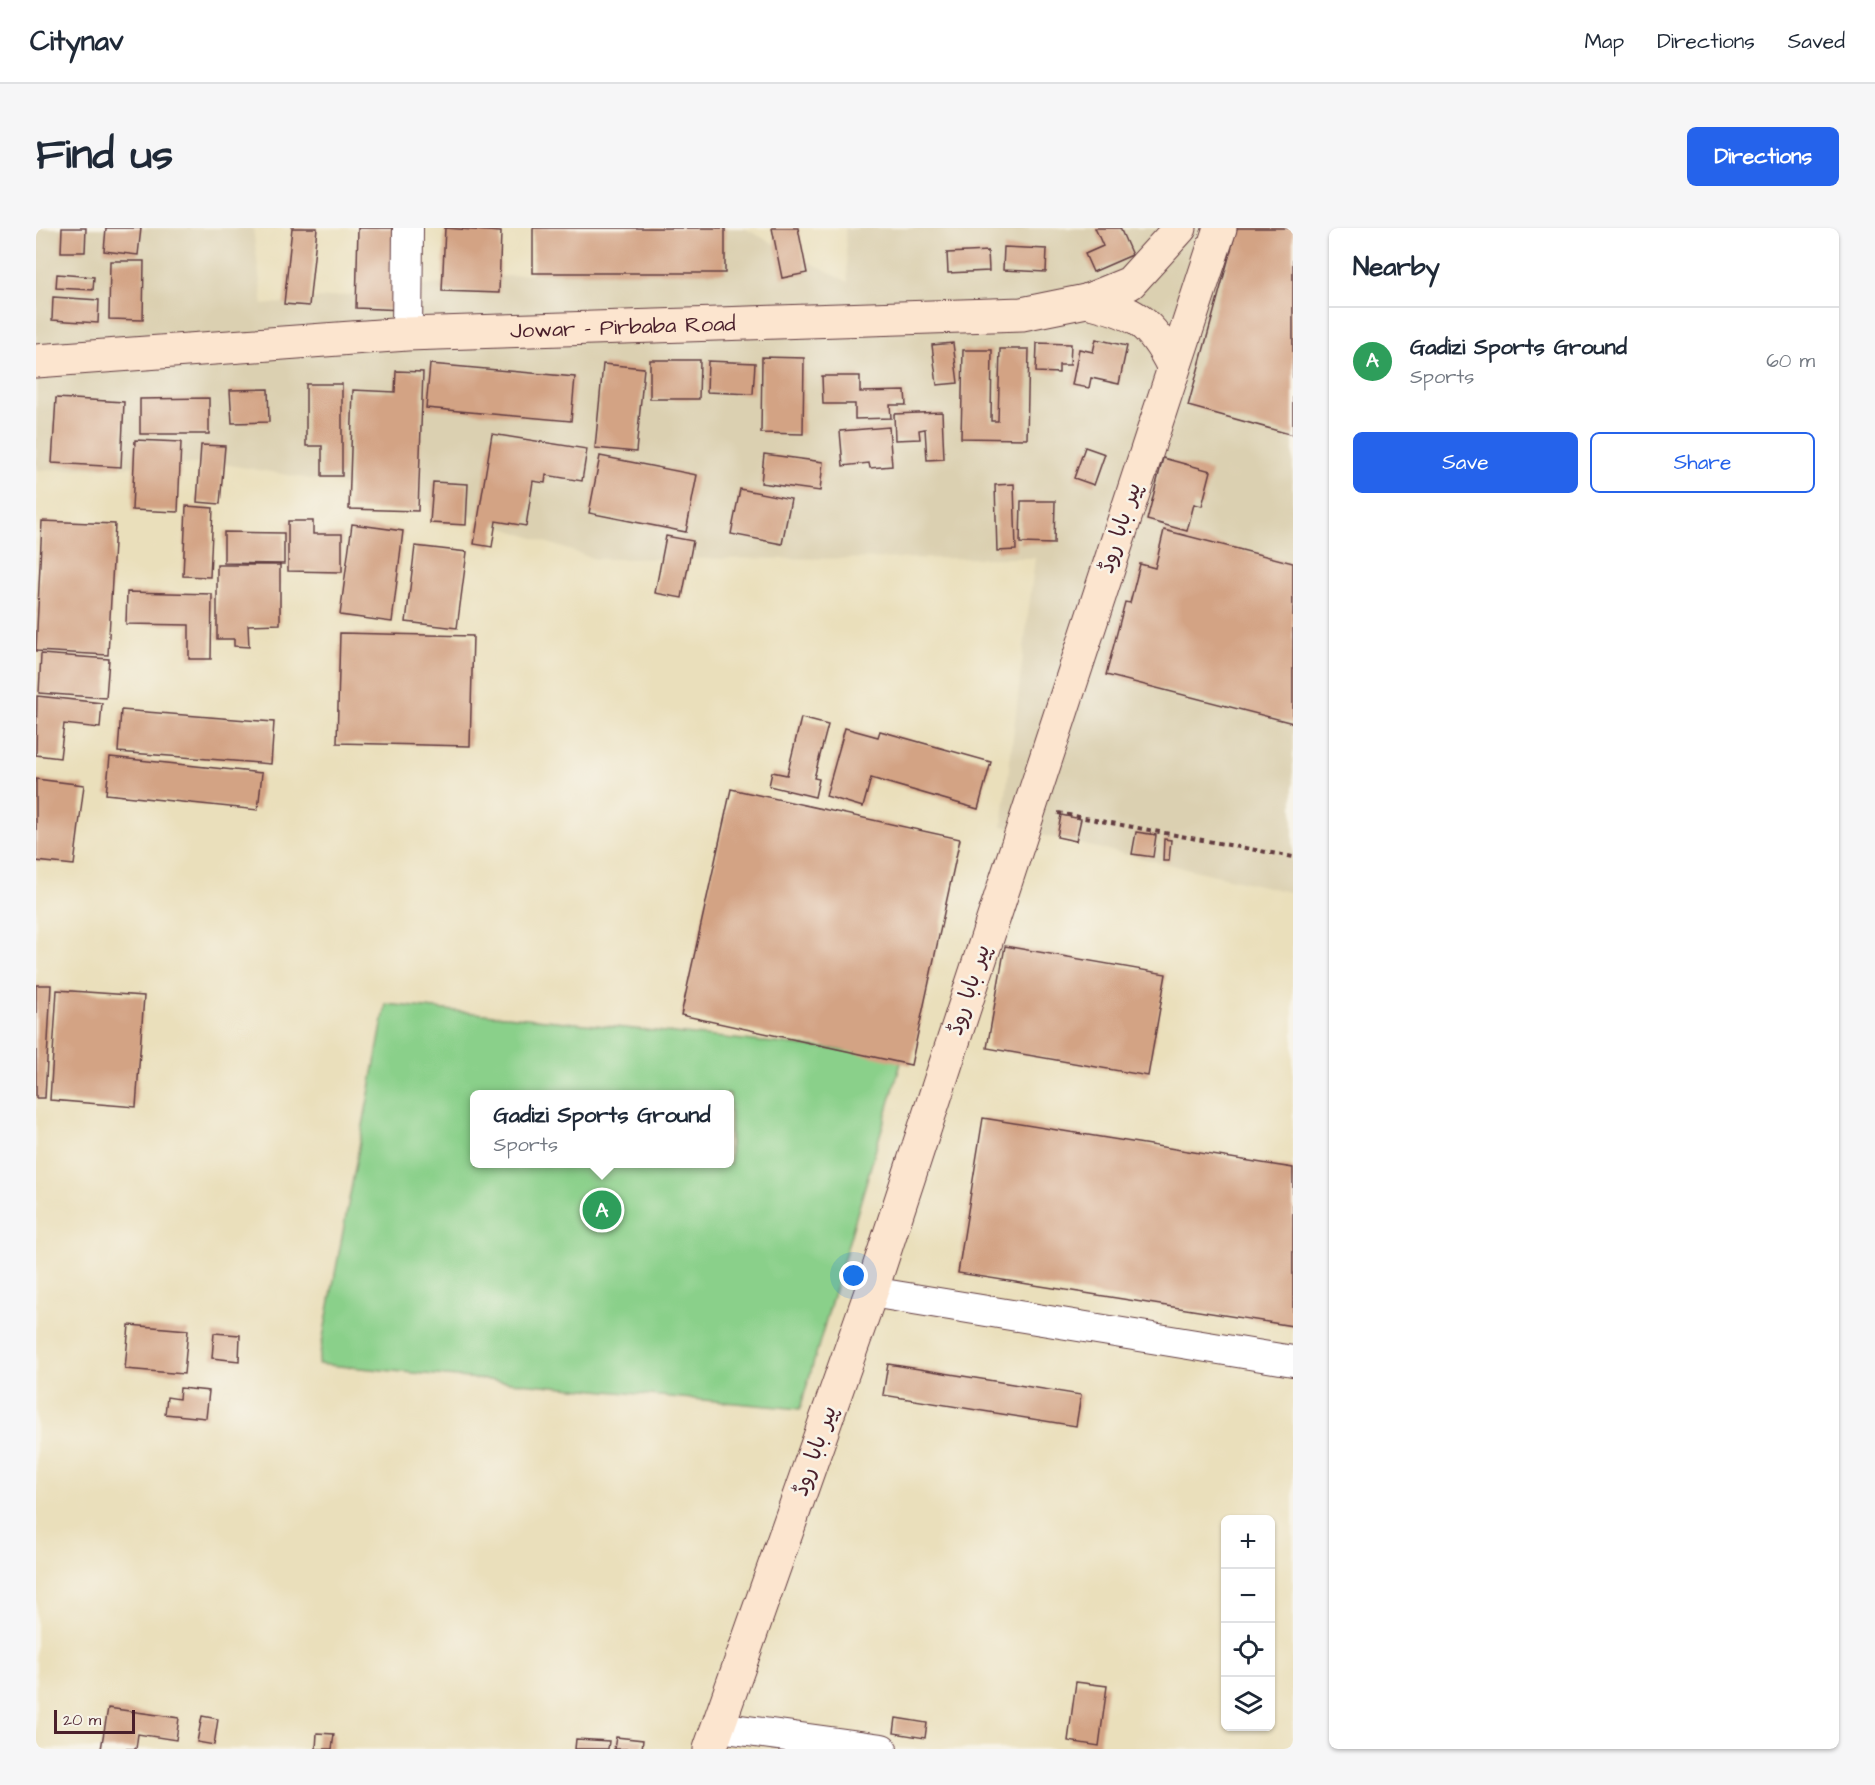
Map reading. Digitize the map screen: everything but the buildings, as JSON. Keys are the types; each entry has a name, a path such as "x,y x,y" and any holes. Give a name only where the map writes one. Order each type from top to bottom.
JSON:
{"main road":[{"name":"Jowar - Pirbaba Road","path":"36,361 407,334 1022,314 1086,301 1130,283 1180,228"},
{"name":"پیر بابا روڈ","path":"714,1738 871,1292 1028,807 1220,228"},
{"path":"1086,301 1122,309 1143,323 1163,345 1173,366"}],"street":[{"path":"407,334 408,228"},
{"path":"871,1292 1293,1361"},
{"path":"714,1738 882,1749"}],"path":[{"path":"1028,807 1293,857"}],"shaded area":[{"path":"36,228 253,228 263,305 533,273 615,257 613,228 744,228 848,282 845,228 1293,228 1293,893 1002,826 1035,558 595,559 414,497 218,463 36,470"}],"green space":[{"path":"386,1004 903,1056 800,1409 318,1364"}],"place":[{"name":"Gadizi Sports Ground","path":"602,1210"}]}
